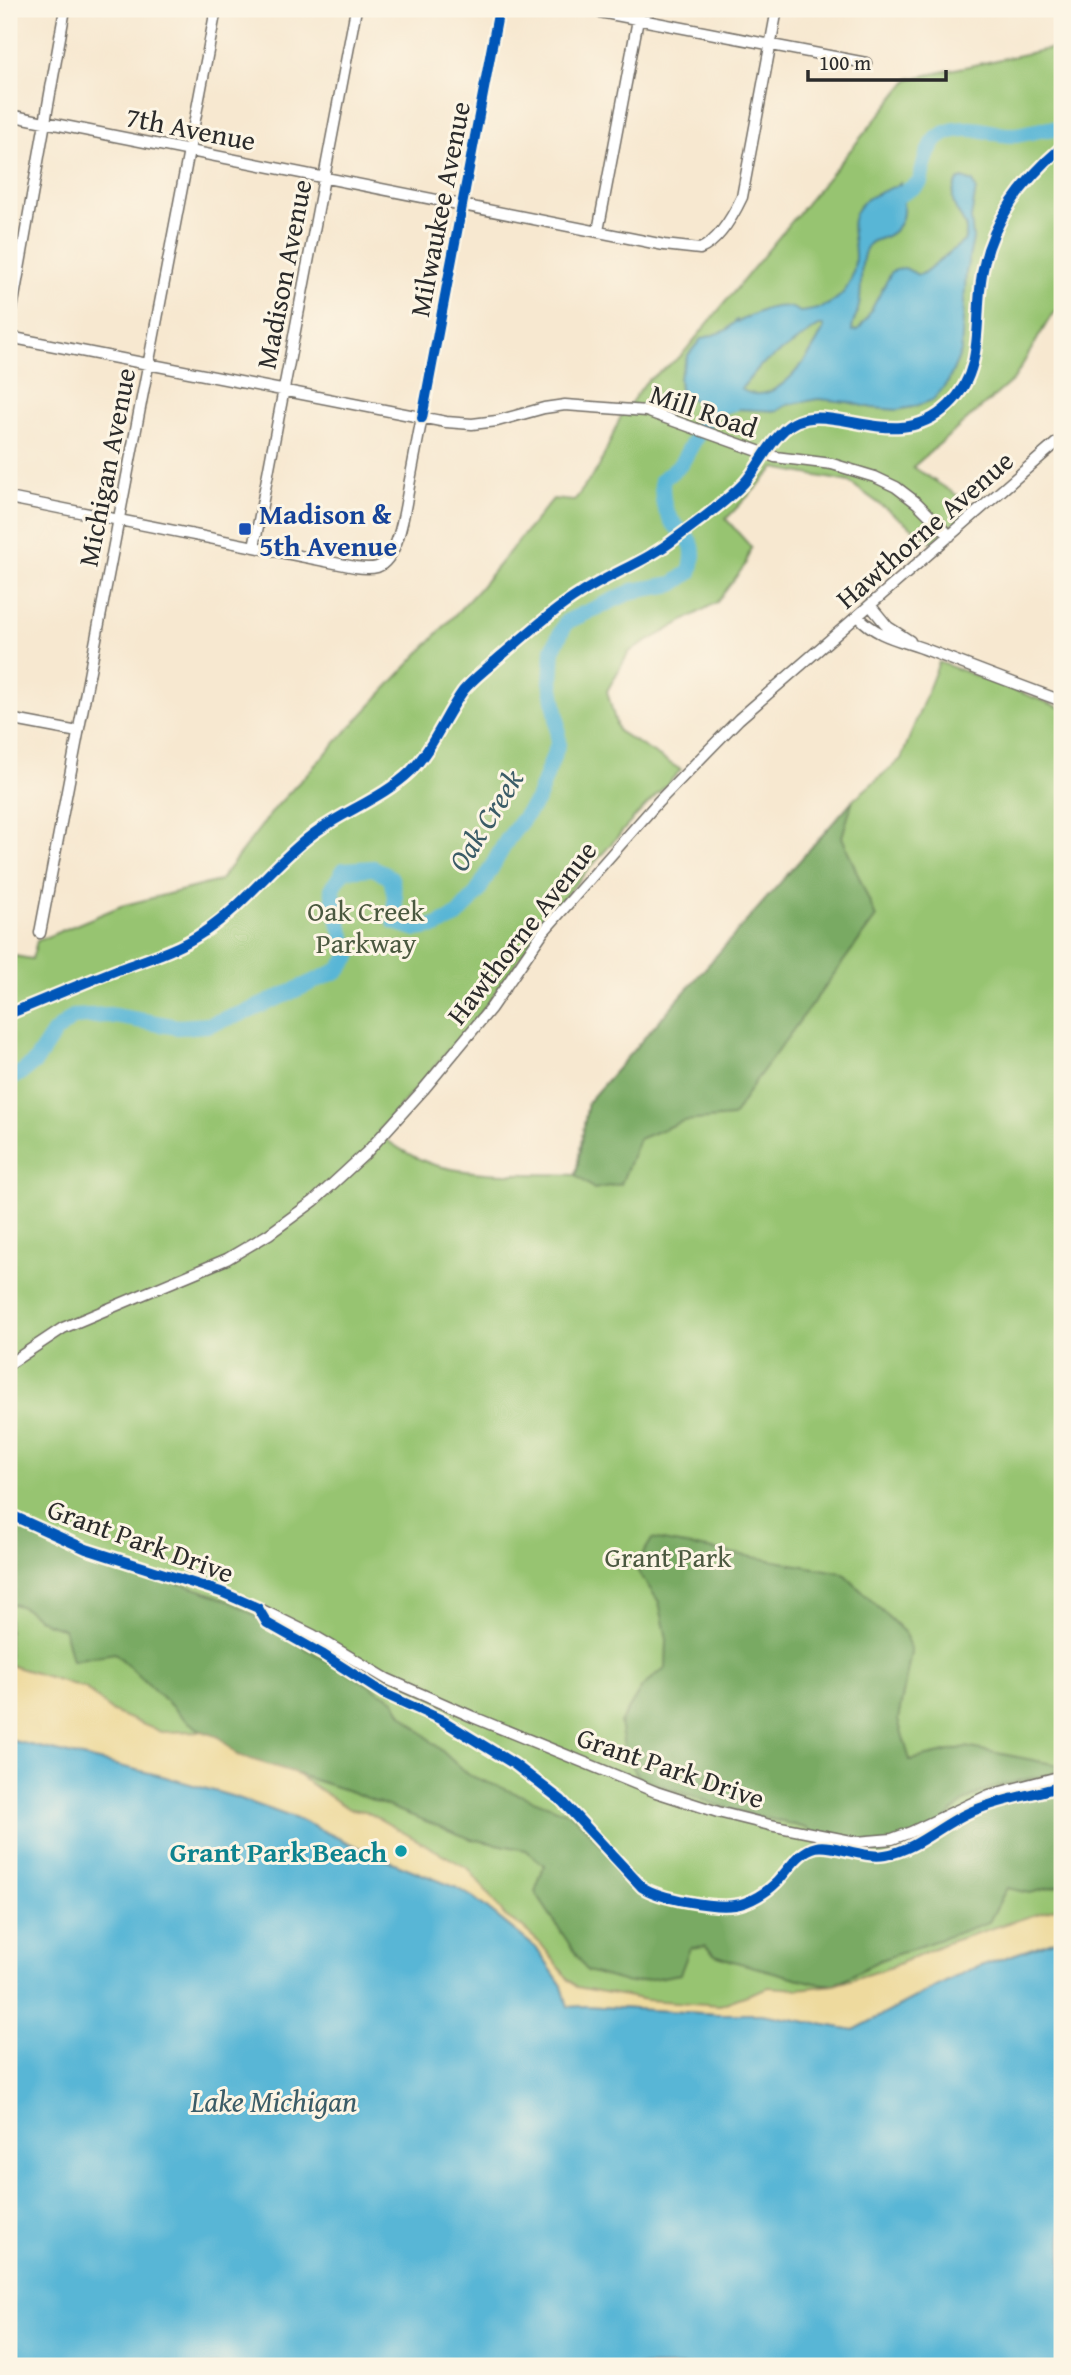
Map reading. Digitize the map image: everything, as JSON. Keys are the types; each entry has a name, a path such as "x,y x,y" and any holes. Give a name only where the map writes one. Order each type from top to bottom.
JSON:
{"street":[{"path":"9,327 65,9"},
{"name":"Michigan Avenue","path":"40,933 216,9"},
{"name":"Madison Avenue","path":"254,547 356,9"},
{"name":"Milwaukee Avenue","path":"254,547 355,567 376,568 385,562 396,545 499,9"},
{"path":"583,9 866,63"},
{"path":"597,232 640,9"},
{"path":"771,46 777,9"},
{"name":"7th Avenue","path":"9,115 597,232 695,249 705,247 715,237 742,197 771,46"},
{"path":"9,1014 176,948 205,932 304,841 327,824 387,789 410,771 471,682 579,594 638,564 694,524 743,484 780,433 798,421 825,417 878,428 898,428 930,419 950,404 965,386 973,367 982,275 997,228 1015,196 1058,150"},
{"name":"Mill Road","path":"9,337 446,422 484,423 550,406 580,404 646,411 765,454 783,459 832,464 875,477 896,487 917,503 950,536"},
{"name":"Hawthorne Avenue","path":"9,1364 63,1328 227,1259 269,1234 340,1179 453,1055 491,1008 543,932 657,802 739,719 1062,438"},
{"path":"9,498 254,547"},
{"path":"870,605 888,627 922,648"},
{"path":"858,616 882,635 1062,701"},
{"path":"9,719 78,732"},
{"name":"Grant Park Drive","path":"9,1514 86,1549 208,1588 257,1608 313,1636 387,1679 656,1792 770,1825 846,1841 872,1842 892,1839 989,1795 1062,1776"}],"green space":[{"name":"Grant Park","path":"1062,46 1062,306 1051,316 1014,379 913,467 974,506 932,542 849,482 775,468 726,519 751,547 745,565 717,602 629,652 607,691 618,731 681,770 557,905 480,1014 377,1133 411,1155 440,1166 499,1174 576,1175 588,1102 853,800 901,759 939,662 1062,708 1062,1938 969,1970 873,2019 585,2006 357,1846 315,1827 230,1797 142,1772 9,1740 9,955 32,959 37,941 121,906 219,881 276,807 478,590 553,499 574,501 599,467 621,416 646,382 681,356 909,79"},
{"path":"853,800 842,837 876,917 754,1083 733,1117 683,1121 639,1139 621,1184 594,1189 576,1175 588,1102"},
{"path":"9,1521 109,1564 191,1587 234,1603 264,1624 394,1700 402,1714 468,1775 573,1815 641,1888 659,1898 732,1909 763,1897 796,1863 814,1849 828,1846 806,1828 730,1809 639,1778 625,1753 620,1723 642,1687 666,1667 667,1639 659,1602 635,1567 652,1539 843,1573 905,1633 911,1652 898,1720 910,1760 966,1747 1058,1765 1053,1774 1008,1783 979,1794 954,1810 944,1822 949,1825 990,1807 1062,1788 1062,1885 1030,1893 1007,1888 989,1922 878,1961 834,1985 815,1983 736,1962 715,1955 705,1946 690,1948 680,1974 629,1983 587,1971 535,1892 544,1865 526,1850 471,1839 352,1792 237,1755 219,1737 202,1731 187,1721 115,1653 72,1660 64,1629 44,1622 22,1607 9,1604"}],"sand":[{"name":"Grant Park Beach","path":"9,1665 85,1688 113,1712 161,1732 202,1731 219,1737 237,1755 293,1772 349,1809 365,1811 469,1869 505,1916 541,1944 577,1987 647,2000 720,2005 769,1987 798,1989 834,1985 891,1967 946,1943 1062,1906 1062,1938 969,1970 854,2030 761,2014 568,2007 562,1986 536,1948 474,1898 457,1888 374,1855 302,1821 238,1798 162,1776 9,1740"}],"water":[{"path":"963,178 973,182 976,189 971,218 973,239 966,273 961,352 948,382 933,400 897,410 818,399 787,405 777,411 737,409 725,413 696,402 680,390 679,378 688,355 701,339 727,330 737,320 738,322 769,308 793,308 800,312 812,310 823,307 840,296 851,279 854,268 852,225 858,208 867,199 900,183 903,215 900,222 890,234 871,242 865,252 860,302 852,331 858,330 892,271 905,268 918,275 922,274 964,241 965,226 953,200 958,180","holes":["819,326 823,326 802,365 779,386 754,394 741,389 760,366"]},
{"name":"Lake Michigan","path":"9,1740 162,1776 238,1798 302,1821 374,1855 457,1888 474,1898 536,1948 562,1986 568,2007 761,2014 854,2030 969,1970 1062,1938 1062,2366 9,2366"}],"waterway":[{"name":"Oak Creek","path":"885,203 920,182 931,147 944,134 966,129 1010,135 1044,129 1062,131"},
{"name":"Oak Creek","path":"9,1078 35,1062 54,1033 73,1017 109,1015 178,1027 208,1025 249,1011 339,970 350,955 332,889 344,870 374,868 391,878 395,897 395,922 416,929 436,926 457,916 477,893 507,840 537,800 558,744 551,682 553,649 566,622 633,591 673,584 690,572 693,549 665,508 662,480 681,464 712,408 733,403"}],"cycle path":[{"path":"422,418 499,9"},
{"path":"9,1014 173,949 219,921 313,834 376,797 411,771 426,752 463,691 474,679 570,600 665,546 720,505 744,483 784,430 801,420 819,417 883,427 905,427 927,420 949,405 961,391 974,360 982,274 993,237 1001,219 1022,188 1062,147"},
{"path":"9,1514 86,1549 221,1592 258,1608 267,1623 383,1693 440,1719 514,1764 561,1800 642,1887 674,1899 726,1906 741,1904 768,1890 810,1849 823,1846 867,1855 885,1855 908,1848 959,1817 981,1808 1062,1786"}],"place":[{"name":"Madison & 5th Avenue","path":"245,529"},
{"name":"Grant Park Beach","path":"401,1851"}],"park label":[{"name":"Oak Creek Parkway","path":"366,926"}]}
